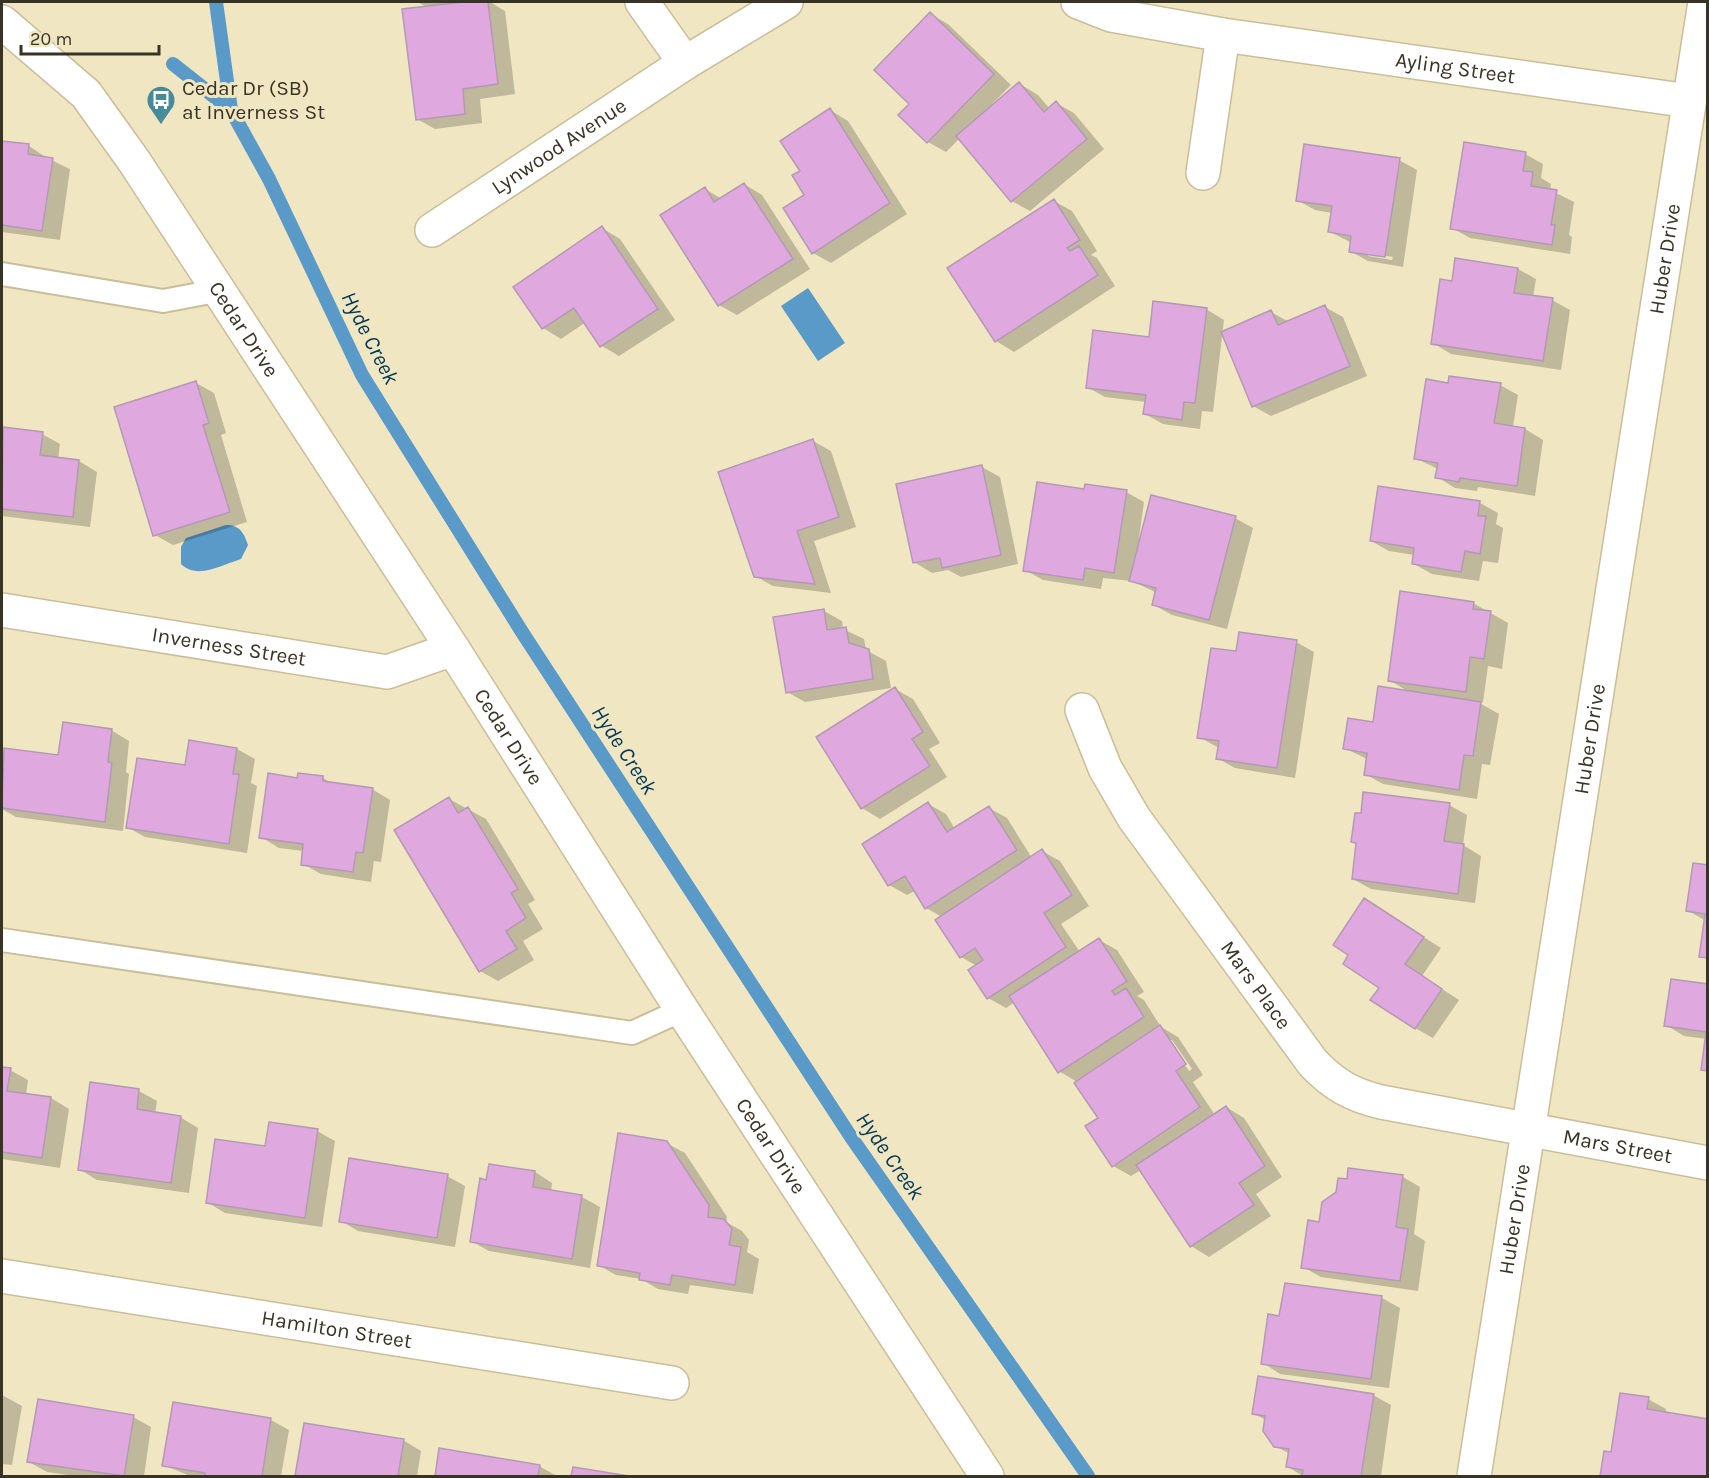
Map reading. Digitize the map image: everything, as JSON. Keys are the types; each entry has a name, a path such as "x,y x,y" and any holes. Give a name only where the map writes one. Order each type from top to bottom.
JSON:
{"street":[{"path":"642,2 685,63"},
{"name":"Lynwood Avenue","path":"432,230 685,63 786,2"},
{"name":"Ayling Street","path":"1078,2 1112,15 1134,20 1689,101"},
{"name":"Huber Drive","path":"1474,1476 1705,2"},
{"name":"Cedar Drive","path":"2,22 86,94 221,290 453,648 682,1010 987,1476"},
{"path":"1203,173 1223,34"},
{"name":"Inverness Street","path":"2,610 387,672 453,648"},
{"name":"Mars Place","path":"1082,710 1105,768 1134,818 1313,1063 1325,1076 1337,1086 1361,1097 1528,1129"},
{"name":"Mars Street","path":"1528,1129 1707,1163"},
{"name":"Hamilton Street","path":"2,1276 672,1383"}],"lane":[{"path":"2,274 163,301 221,290"},
{"path":"2,940 632,1034 682,1010"}],"water":[{"path":"808,288 845,343 818,361 781,306"},
{"path":"226,525 238,528 245,537 248,545 241,559 202,571 187,569 181,564 181,547 186,538"}],"building":[{"path":"463,2 488,2 498,84 463,89 465,114 416,120 402,9"},
{"path":"930,12 994,74 927,143 898,115 909,104 874,70"},
{"path":"1019,82 1044,112 1056,101 1087,139 1011,202 956,136"},
{"path":"830,108 890,203 812,254 783,208 804,195 792,175 800,171 780,141"},
{"path":"2,141 29,144 28,154 53,158 42,231 2,225"},
{"path":"1464,142 1526,152 1523,171 1533,172 1531,186 1557,190 1551,225 1555,225 1552,245 1450,229"},
{"path":"1304,144 1400,158 1385,257 1349,252 1351,236 1328,232 1332,206 1296,201"},
{"path":"744,183 793,259 718,306 660,215 705,187 714,202"},
{"path":"1054,199 1080,240 1067,248 1070,251 1079,246 1098,275 995,342 947,268"},
{"path":"602,226 658,309 600,347 574,308 542,329 513,287"},
{"path":"1455,258 1518,268 1514,293 1553,298 1543,361 1431,344 1440,279 1452,281"},
{"path":"1153,301 1207,308 1195,403 1184,402 1182,420 1143,414 1146,395 1086,388 1093,330 1149,337"},
{"path":"1325,305 1350,366 1252,407 1221,332 1271,310 1278,325"},
{"path":"1449,376 1501,383 1494,423 1525,428 1517,486 1460,478 1459,482 1435,478 1438,463 1414,459 1426,379 1448,383"},
{"path":"196,381 209,423 203,425 230,512 153,536 114,407"},
{"path":"3,427 43,432 40,455 79,460 73,517 2,509"},
{"path":"813,439 839,517 797,531 815,584 754,577 718,472"},
{"path":"982,465 1001,555 942,568 940,558 913,563 896,484"},
{"path":"1037,482 1084,489 1085,484 1127,490 1114,573 1085,568 1083,580 1023,571"},
{"path":"1378,486 1480,501 1478,516 1486,516 1480,554 1465,551 1461,572 1412,564 1414,548 1370,541"},
{"path":"1151,495 1236,516 1209,620 1152,605 1156,588 1129,581"},
{"path":"1400,591 1474,602 1473,609 1491,611 1484,659 1470,657 1466,692 1388,681"},
{"path":"824,609 827,630 846,627 849,643 869,649 873,679 786,693 773,617"},
{"path":"1239,632 1297,640 1277,768 1216,759 1219,741 1197,738 1211,648 1236,651"},
{"path":"1378,686 1481,702 1473,756 1464,755 1459,790 1364,775 1367,753 1343,749 1348,718 1373,722"},
{"path":"895,687 923,732 912,739 930,766 861,809 816,737"},
{"path":"63,722 112,729 108,762 112,763 105,822 2,808 4,748 58,755"},
{"path":"189,740 237,748 233,774 239,774 229,844 126,828 137,758 185,765"},
{"path":"268,773 297,778 298,773 323,776 323,781 373,788 363,853 356,852 353,872 301,865 303,844 259,838"},
{"path":"1363,792 1450,803 1444,841 1464,844 1458,894 1352,879 1356,843 1351,842 1355,813 1361,813"},
{"path":"449,797 458,813 468,807 518,889 511,893 526,918 506,931 517,949 479,972 394,830"},
{"path":"928,802 947,832 989,806 1017,850 925,909 905,876 888,886 862,844"},
{"path":"1042,849 1072,895 1044,913 1066,947 987,999 968,970 983,960 975,948 960,958 935,920"},
{"path":"1693,863 1708,865 1708,958 1699,957 1705,914 1686,911"},
{"path":"1364,898 1424,937 1405,964 1442,989 1415,1029 1370,1000 1379,988 1343,964 1348,955 1333,945"},
{"path":"1099,938 1127,981 1112,991 1115,995 1126,988 1144,1017 1058,1073 1009,996"},
{"path":"1671,979 1708,984 1708,1071 1701,1070 1706,1032 1664,1026"},
{"path":"1160,1025 1186,1064 1176,1071 1200,1107 1112,1167 1085,1126 1098,1118 1074,1083"},
{"path":"2,1067 11,1068 7,1091 51,1097 42,1158 2,1152"},
{"path":"90,1082 139,1089 137,1109 181,1116 171,1183 78,1170"},
{"path":"1226,1106 1265,1166 1239,1183 1254,1205 1190,1247 1136,1165"},
{"path":"269,1122 318,1129 305,1218 206,1203 215,1139 265,1146"},
{"path":"618,1133 667,1141 709,1205 708,1217 724,1219 732,1229 729,1245 741,1247 735,1285 672,1275 670,1285 639,1280 640,1273 597,1266"},
{"path":"349,1158 448,1174 437,1238 339,1222"},
{"path":"489,1164 535,1171 533,1187 582,1195 572,1259 470,1242 480,1178 486,1180"},
{"path":"1348,1168 1403,1175 1396,1227 1408,1229 1400,1281 1301,1268 1308,1220 1319,1222 1322,1202 1336,1192 1338,1178 1347,1179"},
{"path":"1285,1283 1382,1296 1371,1379 1261,1364 1268,1314 1279,1316"},
{"path":"1258,1376 1374,1394 1361,1476 1302,1476 1303,1470 1286,1467 1289,1449 1274,1447 1263,1431 1265,1416 1252,1414"},
{"path":"1620,1393 1649,1397 1647,1409 1708,1419 1708,1476 1600,1476 1604,1451 1611,1452"},
{"path":"38,1399 134,1415 124,1476 27,1462"},
{"path":"173,1402 271,1418 262,1476 205,1476 205,1473 162,1466"},
{"path":"304,1423 404,1439 398,1476 295,1476"},
{"path":"439,1448 540,1465 538,1476 435,1476"},
{"path":"573,1467 629,1476 571,1476"}],"waterway":[{"name":"Hyde Creek","path":"216,2 231,110 269,179 362,375 522,632 851,1137 1088,1476"},
{"path":"173,64 231,110"}],"place":[{"name":"Cedar Dr (SB) at Inverness St","path":"161,126"}]}
